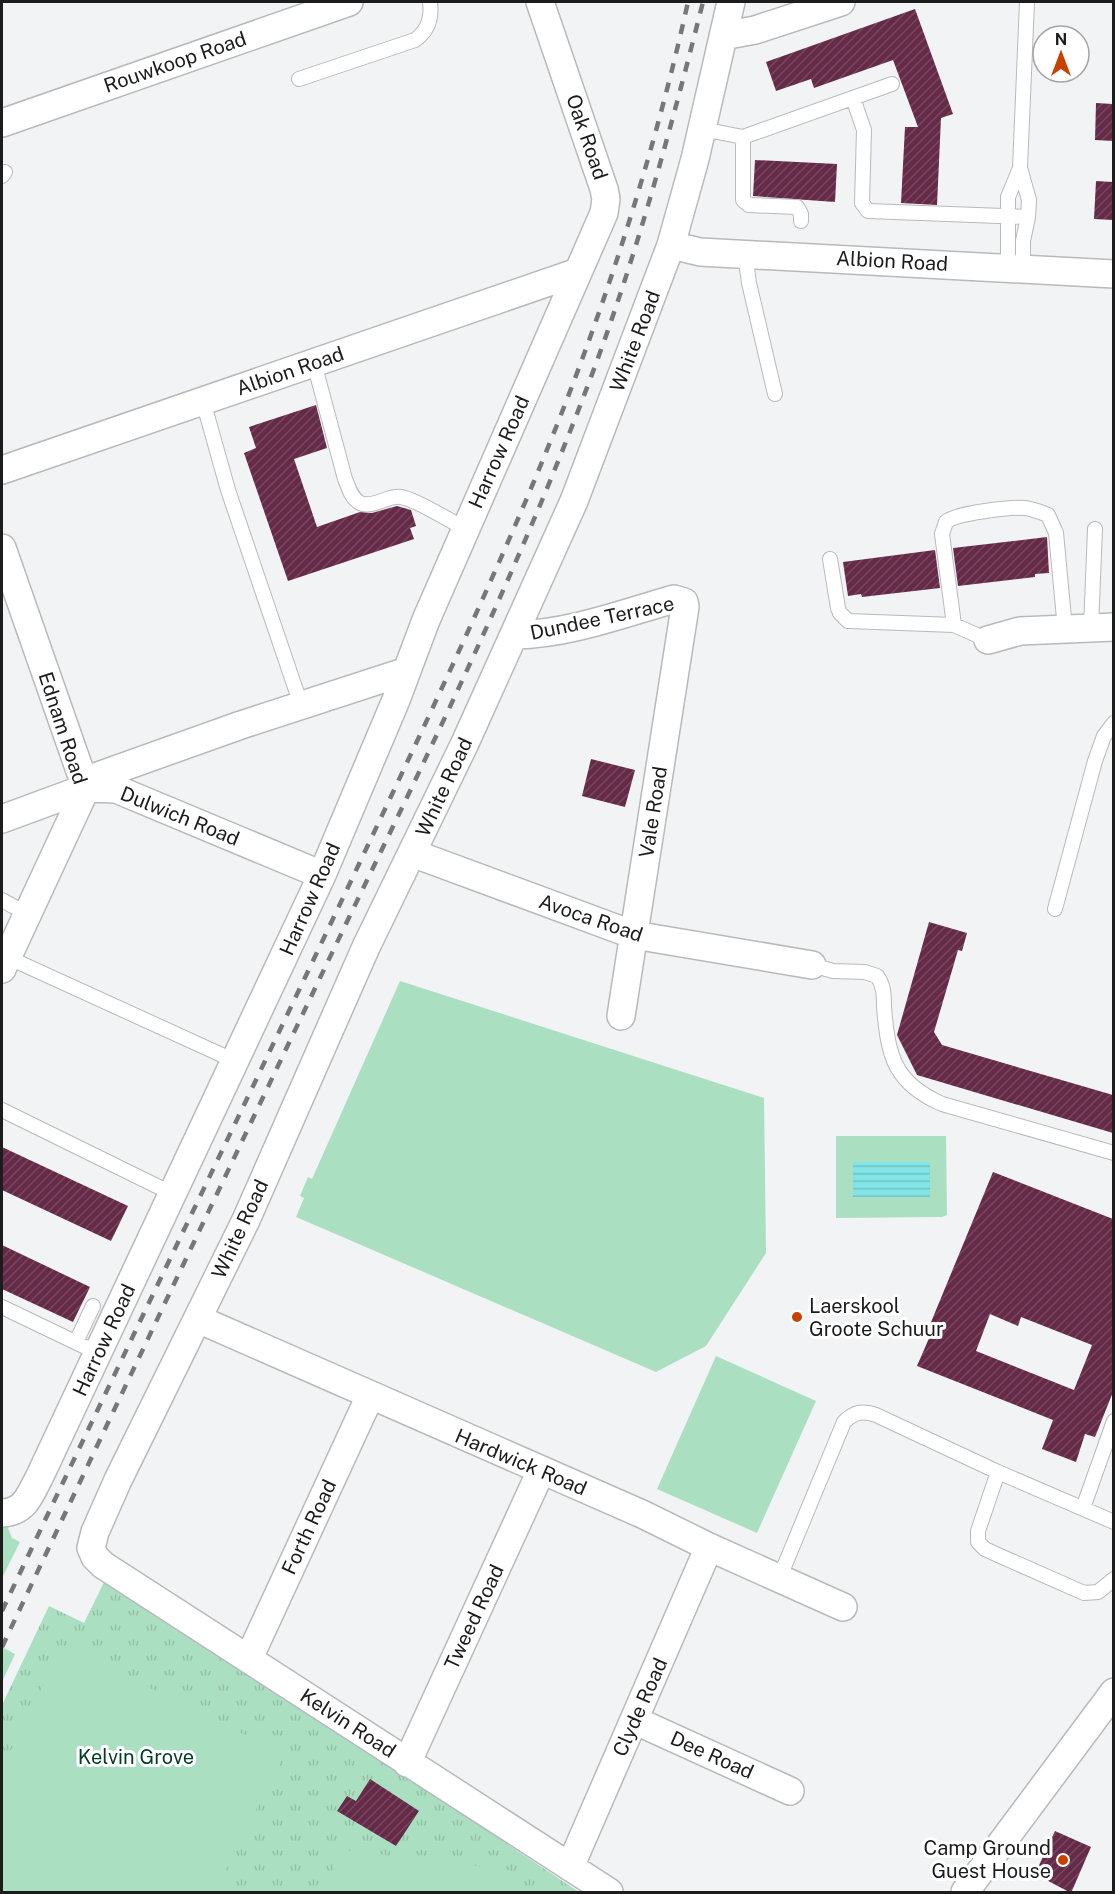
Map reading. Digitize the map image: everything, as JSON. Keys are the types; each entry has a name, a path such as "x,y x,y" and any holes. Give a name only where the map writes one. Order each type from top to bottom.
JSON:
{"street":[{"name":"Rouwkoop Road","path":"2,123 349,2"},
{"name":"Oak Road","path":"540,2 606,199 604,213 578,272"},
{"name":"White Road","path":"91,1548 95,1532 118,1480 246,1220 366,947 515,635 574,501 671,245 702,129 731,2"},
{"path":"723,36 755,30 841,2"},
{"name":"Albion Road","path":"671,245 700,252 1113,274"},
{"name":"Albion Road","path":"2,470 578,272"},
{"name":"Harrow Road","path":"8,1512 26,1502 39,1478 87,1347 173,1194 322,875 426,620 578,272"},
{"name":"Ednam Road","path":"2,548 85,785 4,963"},
{"name":"Dundee Terrace","path":"515,635 550,633 568,629 674,599 681,600 685,607"},
{"name":"Vale Road","path":"621,1016 685,607"},
{"path":"988,640 1012,633 1090,628"},
{"path":"85,785 301,705 407,671"},
{"name":"Dulwich Road","path":"2,819 85,785 105,787 126,792 322,875"},
{"name":"Avoca Road","path":"412,854 634,935 812,966"},
{"name":"Hardwick Road","path":"198,1319 642,1514 843,1607"},
{"name":"Forth Road","path":"249,1658 370,1396"},
{"name":"Tweed Road","path":"407,1762 541,1471"},
{"name":"Clyde Road","path":"570,1867 710,1547"},
{"name":"Kelvin Road","path":"91,1548 95,1557 103,1565 609,1893"},
{"path":"965,1893 1113,1692"},
{"name":"Dee Road","path":"634,1720 790,1791"}],"lane":[{"path":"299,79 415,40 426,29 430,2"},
{"path":"1016,268 1028,217 1028,195 1020,168 1027,2"},
{"path":"702,129 743,137 892,84"},
{"path":"854,98 864,130 862,203 868,211 1028,217"},
{"path":"743,137 743,200 749,205 796,207 801,214 801,221"},
{"path":"1016,268 1007,216 1008,197 1020,168"},
{"path":"746,254 749,283 775,394"},
{"path":"314,363 345,479 352,497 362,504 368,504 403,497 465,529"},
{"path":"203,401 228,490 301,705"},
{"path":"954,625 942,534 946,522 957,515 1024,508 1048,515 1053,523 1090,628"},
{"path":"1090,628 1095,529"},
{"path":"830,559 838,608 849,621 954,625 988,640"},
{"path":"1055,909 1095,761 1104,736 1113,723"},
{"path":"2,900 27,914"},
{"path":"4,963 235,1060"},
{"path":"812,966 833,971 865,972 877,976 883,987 886,1031 894,1063 904,1080 926,1095 942,1104 1113,1153"},
{"path":"2,1110 173,1194"},
{"path":"2,1307 87,1347 93,1306"},
{"path":"779,1579 844,1422 855,1413 876,1415 1113,1522"},
{"path":"1083,1508 1113,1421"},
{"path":"998,1472 978,1531 977,1537 980,1545 1084,1593 1098,1592 1113,1579"}],"green space":[{"path":"400,981 764,1098 766,1253 706,1346 656,1372 296,1217 304,1198 300,1196 308,1177 312,1179"},
{"path":"836,1136 946,1136 947,1215 942,1217 836,1218"},
{"path":"716,1356 816,1401 757,1533 657,1489"},
{"path":"2,1513 12,1538 20,1542 2,1578"},
{"name":"Kelvin Grove","path":"107,1576 579,1892 2,1892 2,1705 49,1606 84,1623"},
{"path":"63,1645 284,1754 215,1892 2,1892 2,1768"},
{"path":"2,1647 15,1654 2,1682"},
{"path":"337,1849 509,1870 507,1892 331,1892"}],"water":[{"path":"853,1162 930,1162 930,1197 853,1197"}],"building":[{"path":"915,9 953,114 941,118 937,205 901,203 905,127 918,127 893,60 814,88 811,79 776,91 766,62"},
{"path":"1096,103 1113,104 1113,141 1095,140"},
{"path":"755,160 837,164 835,202 753,196"},
{"path":"1096,181 1113,182 1113,220 1094,219"},
{"path":"316,405 327,448 294,459 317,527 360,512 372,513 397,506 411,510 416,526 410,528 414,539 288,581 244,453 256,448 249,427"},
{"path":"1047,537 1049,573 1035,574 1035,577 958,586 953,548"},
{"path":"935,550 940,588 862,597 861,594 848,596 843,562"},
{"path":"591,759 635,770 625,807 582,796"},
{"path":"929,922 967,933 962,951 958,950 934,1032 942,1045 1113,1095 1113,1133 917,1075 897,1035"},
{"path":"2,1147 128,1206 111,1241 2,1190"},
{"path":"993,1172 1113,1219 1113,1392 1095,1437 1085,1434 1076,1462 1042,1449 1053,1420 917,1366 933,1329 929,1327","holes":["990,1314 1018,1326 1021,1317 1092,1345 1074,1390 976,1351"]},
{"path":"2,1245 90,1287 73,1322 2,1289"},
{"path":"370,1779 419,1811 396,1846 337,1811 347,1796 356,1801"},
{"name":"Camp Ground Guest House","path":"1055,1831 1091,1847 1071,1893 1035,1874"}],"railway":[{"path":"2,1611 399,780 514,528 567,400 614,269 654,136 688,2"},
{"path":"2,1647 423,764 523,546 583,398 618,301 663,152 703,2"}],"place":[{"name":"Laerskool Groote Schuur","path":"797,1317"},
{"name":"Camp Ground Guest House","path":"1063,1860"}]}
